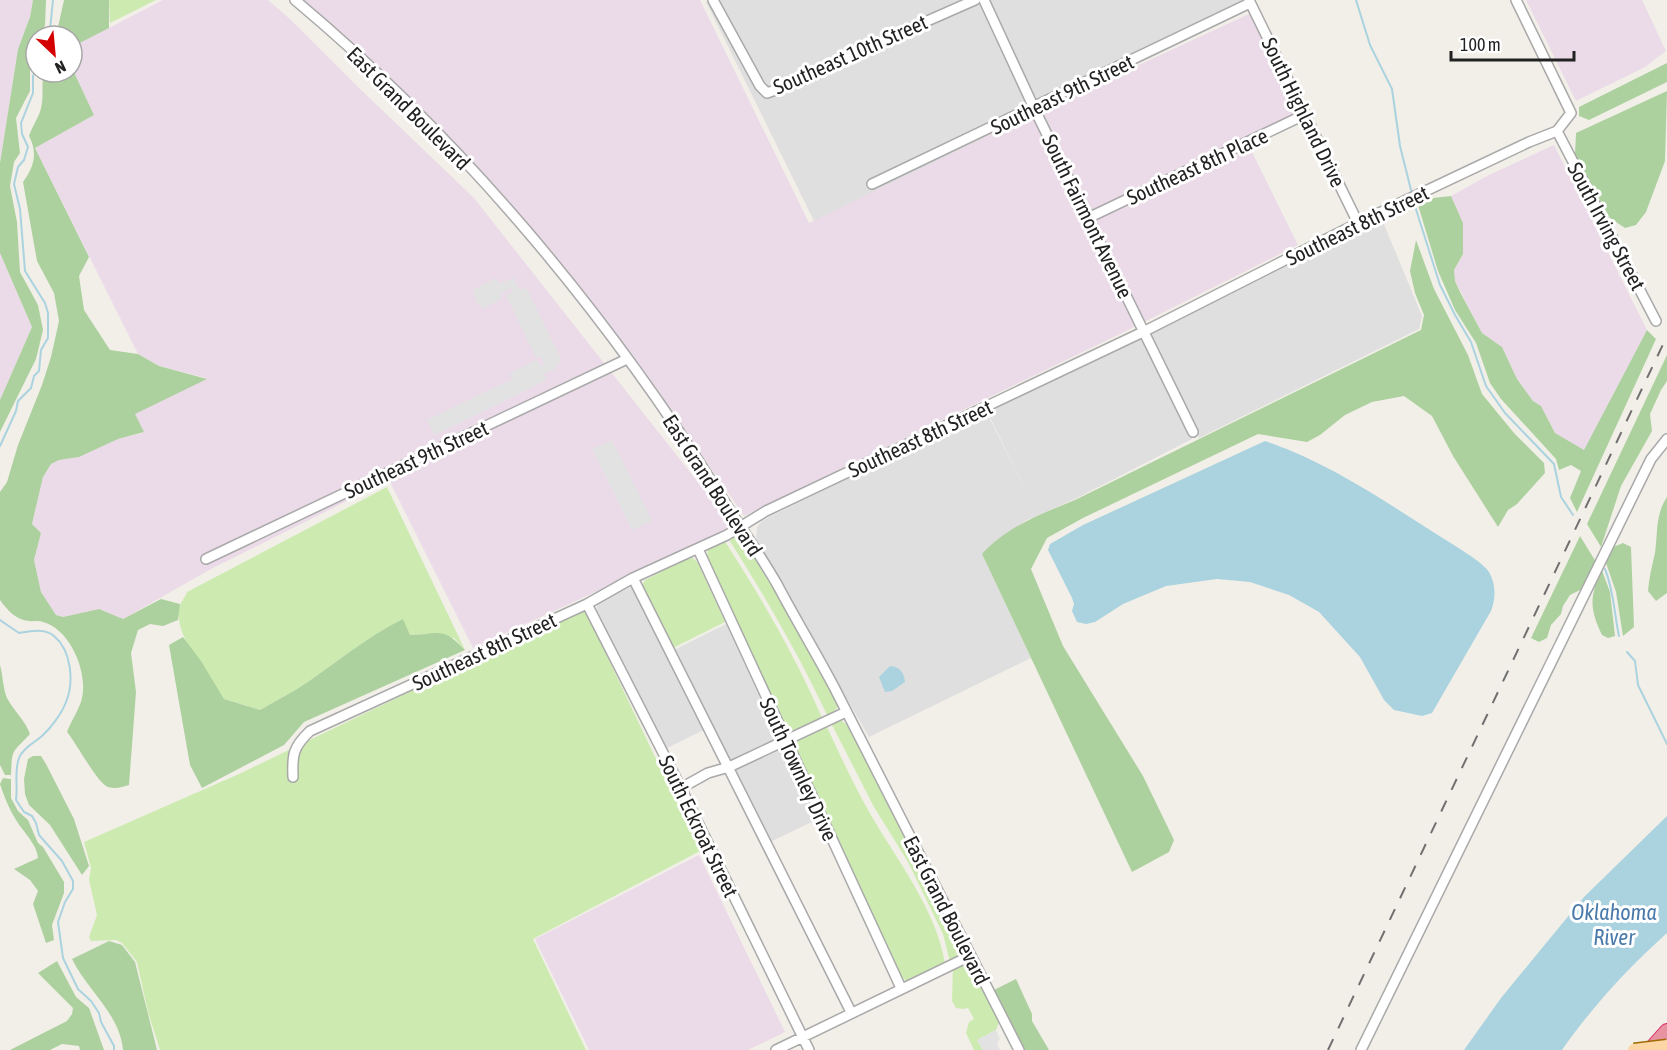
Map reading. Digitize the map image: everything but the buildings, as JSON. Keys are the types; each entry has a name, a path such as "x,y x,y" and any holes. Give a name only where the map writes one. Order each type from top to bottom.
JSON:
{"highway":[{"path":"1650,1050 1667,1031"}],"main road":[{"path":"1634,1050 1667,1046"}],"street":[{"name":"East Grand Boulevard","path":"296,0 390,86 468,166 563,276 627,359 694,453 801,627 868,752 1018,1050"},
{"name":"Southeast 10th Street","path":"713,0 760,86 767,93 805,79 975,0"},
{"name":"South Fairmont Avenue","path":"984,0 1034,108 1193,432"},
{"path":"1516,0 1571,113 1557,131"},
{"name":"Southeast 9th Street","path":"872,184 1034,108 1250,2"},
{"name":"South Highland Drive","path":"1250,2 1358,223"},
{"name":"Southeast 8th Place","path":"1088,218 1306,114"},
{"name":"Southeast 8th Street","path":"293,777 292,760 297,744 310,731 587,604 633,578 698,549 766,511 1145,331 1358,223 1557,131"},
{"name":"South Irving Street","path":"1557,131 1656,321"},
{"name":"Southeast 9th Street","path":"206,559 627,359"},
{"path":"1361,1050 1651,459 1667,439"},
{"name":"South Townley Drive","path":"698,549 901,988"},
{"path":"633,578 851,1012"},
{"name":"South Eckroat Street","path":"587,604 681,788 809,1050"},
{"path":"681,788 846,712"},
{"path":"776,1050 970,956"}],"shaded area":[{"path":"0,0 33,0 30,17 27,24 24,24 24,33 18,49 0,163"},
{"path":"163,0 268,0 474,198 730,523 729,529 473,648 389,480 211,569 123,619 99,609 63,617 56,615 41,592 34,560 41,533 32,524 43,477 51,464 59,460 79,457 117,439 143,433 134,414 206,378 159,366 138,354 35,148 94,115 79,84 84,84 84,41"},
{"path":"303,0 700,0 809,223 1029,116 1251,13 1300,113 1246,140 1298,245 744,516 640,365 555,257 496,189 412,100 345,36"},
{"path":"709,0 1244,0 1249,10 814,221 706,2"},
{"path":"1526,0 1642,0 1666,51 1645,67 1576,101"},
{"path":"1554,145 1647,330 1584,451 1555,433 1541,406 1533,401 1517,379 1502,347 1482,333 1455,281 1454,270 1463,254 1463,223 1451,196 1489,175"},
{"path":"1383,222 1422,316 1419,329 1199,438 1151,338 1153,331 1288,263"},
{"path":"0,253 32,327 0,400"},
{"path":"496,278 499,284 514,278 520,290 526,287 562,361 556,364 557,368 544,374 547,380 435,435 427,420 512,379 510,373 537,360 540,366 544,364 541,356 536,358 506,295 512,292 511,288 500,294 502,299 482,309 480,303 477,304 473,290"},
{"path":"1136,339 1144,340 1146,343 1192,439 1075,499 1025,521 982,554 1031,658 869,737 756,542 757,527 771,516 986,411 1032,503 987,411"},
{"path":"612,440 652,521 632,530 592,449"},
{"path":"633,586 668,653 726,624 816,820 770,842 712,726 667,748 597,610 597,605 601,601"},
{"path":"699,855 785,1032 748,1050 589,1050 535,939"},
{"path":"996,1030 1000,1039 997,1043 1000,1050 983,1050 977,1040"}],"green space":[{"path":"33,0 46,0 45,24 27,24"},
{"path":"64,0 109,0 109,28 84,41 84,24 59,24"},
{"path":"109,0 156,0 110,23"},
{"path":"24,33 24,84 30,84 30,91 16,118 20,153 14,162 10,186 17,222 20,272 38,305 43,330 36,359 0,432 0,400 32,327 0,253 0,163 18,49"},
{"path":"1667,63 1667,82 1589,120 1579,116 1579,107"},
{"path":"43,84 79,84 94,115 35,148 89,257 79,276 84,310 110,350 138,354 159,366 207,379 135,414 144,432 118,439 79,457 59,460 51,464 43,477 32,524 41,533 34,560 41,592 56,615 63,617 99,609 123,619 161,599 180,604 178,620 163,626 150,624 138,630 131,653 136,692 129,785 115,788 106,786 102,782 67,732 81,702 83,688 79,664 69,642 53,626 41,621 16,617 0,600 0,492 7,482 18,445 42,385 59,321 54,293 37,261 23,182 34,160 29,136 39,114"},
{"path":"1667,91 1665,161 1646,212 1636,225 1625,228 1610,218 1579,163 1575,154 1576,133"},
{"path":"1451,196 1463,223 1463,254 1454,270 1455,281 1482,333 1502,347 1517,379 1533,401 1541,406 1555,433 1584,450 1647,330 1656,339 1577,512 1570,498 1581,471 1571,465 1559,470 1556,459 1501,399 1490,383 1476,343 1455,310 1438,271 1418,205 1433,198"},
{"path":"1416,240 1434,289 1468,355 1482,394 1514,433 1544,463 1545,473 1517,504 1508,510 1498,527 1453,456 1432,416 1404,396 1372,402 1345,415 1320,435 1307,442 1258,434 1083,518 1047,538 1031,569 1063,646 1143,776 1174,840 1169,852 1132,872 982,554 1014,528 1421,330 1424,315 1415,293 1410,271"},
{"path":"1667,355 1667,381 1650,414 1652,431 1621,486 1601,547 1587,524"},
{"path":"387,487 465,650 454,638 426,634 410,635 402,620 362,644 297,689 260,710 224,699 194,656 182,631 179,609 187,592"},
{"path":"1667,497 1667,593 1656,601 1648,591 1648,586 1659,517"},
{"path":"735,535 742,539 782,602 837,703 837,708 828,717 781,626 728,538"},
{"path":"1580,536 1596,562 1582,589 1570,595 1561,614 1551,625 1547,638 1539,642 1531,638"},
{"path":"724,540 777,628 823,720 793,733 787,732 707,560 708,548"},
{"path":"1623,543 1631,547 1634,627 1623,636 1616,592 1605,560 1613,547"},
{"path":"693,558 698,563 725,622 673,648 642,585 645,580 686,559"},
{"path":"1601,568 1610,592 1615,636 1608,638 1602,635 1592,601"},
{"path":"584,608 700,851 533,939 586,1050 160,1050 148,1012 137,962 122,943 116,940 91,941 89,937 97,915 89,880 91,868 84,842 239,774"},
{"path":"403,619 410,635 446,634 465,650 304,722 284,745 202,788 190,765 169,645 183,637 224,699 260,710 297,689 362,643"},
{"path":"0,665 7,698 30,734 14,751 11,775 5,775 0,765"},
{"path":"841,720 847,725 960,945 959,955 950,962 943,934 908,862 874,807 831,723"},
{"path":"826,725 867,808 924,903 940,943 945,964 907,982 899,974 793,746 795,740"},
{"path":"41,756 74,819 89,866 82,875 50,825 29,805 25,794 24,779 28,759"},
{"path":"3,778 11,779 11,798 18,811 28,820 38,843 43,847 64,882 64,893 52,925 54,940 46,943 33,904 38,891 30,880 14,869 38,858 37,853 9,807 0,784"},
{"path":"109,941 122,945 135,962 157,1050 123,1050 121,1037 110,1014 72,959"},
{"path":"57,961 76,997 89,1008 104,1050 80,1050 79,1046 62,1044 50,1050 10,1050 67,1021 72,1014 73,1008 38,973"},
{"path":"966,963 999,1022 996,1030 977,1040 983,1050 974,1050 966,1033 969,1022 974,1019 968,1008 956,1008 952,1001 953,967"},
{"path":"1016,979 1032,1014 1032,1021 1049,1050 1025,1050 994,990"}],"water":[{"path":"1265,441 1312,460 1356,484 1467,553 1489,572 1494,591 1491,611 1432,713 1422,716 1394,710 1384,700 1360,657 1319,612 1289,595 1250,582 1217,579 1166,586 1123,604 1095,622 1086,624 1077,622 1072,611 1074,604 1072,598 1048,550 1050,544 1083,525"},
{"path":"890,666 901,671 905,682 892,691 885,692 879,677"},
{"name":"Oklahoma River","path":"1667,816 1667,933 1611,988 1562,1050 1464,1050 1501,998 1584,897"}],"waterway":[{"path":"51,24 53,0"},
{"path":"1356,0 1370,45 1392,89 1400,146 1412,194"},
{"path":"0,446 16,411 18,401 31,388 34,376 39,371 41,350 48,338 48,313 45,303 25,271 20,209 14,184 18,167 24,160 28,147 22,134 21,123 33,93 33,84"},
{"path":"1413,200 1440,285 1471,342 1486,386 1505,413 1554,464 1561,497 1573,515"},
{"path":"1605,569 1619,636"},
{"path":"0,620 19,633 37,631 50,633 60,642 68,658 69,694 49,729 21,754 17,769 16,800 24,812 32,816 39,835 62,861 73,881 73,889 65,902 58,922 63,958 78,989 91,1001 99,1013 114,1050"},
{"path":"1627,652 1635,661 1638,685 1667,744"}],"railway":[{"path":"1328,1050 1667,336"}]}
